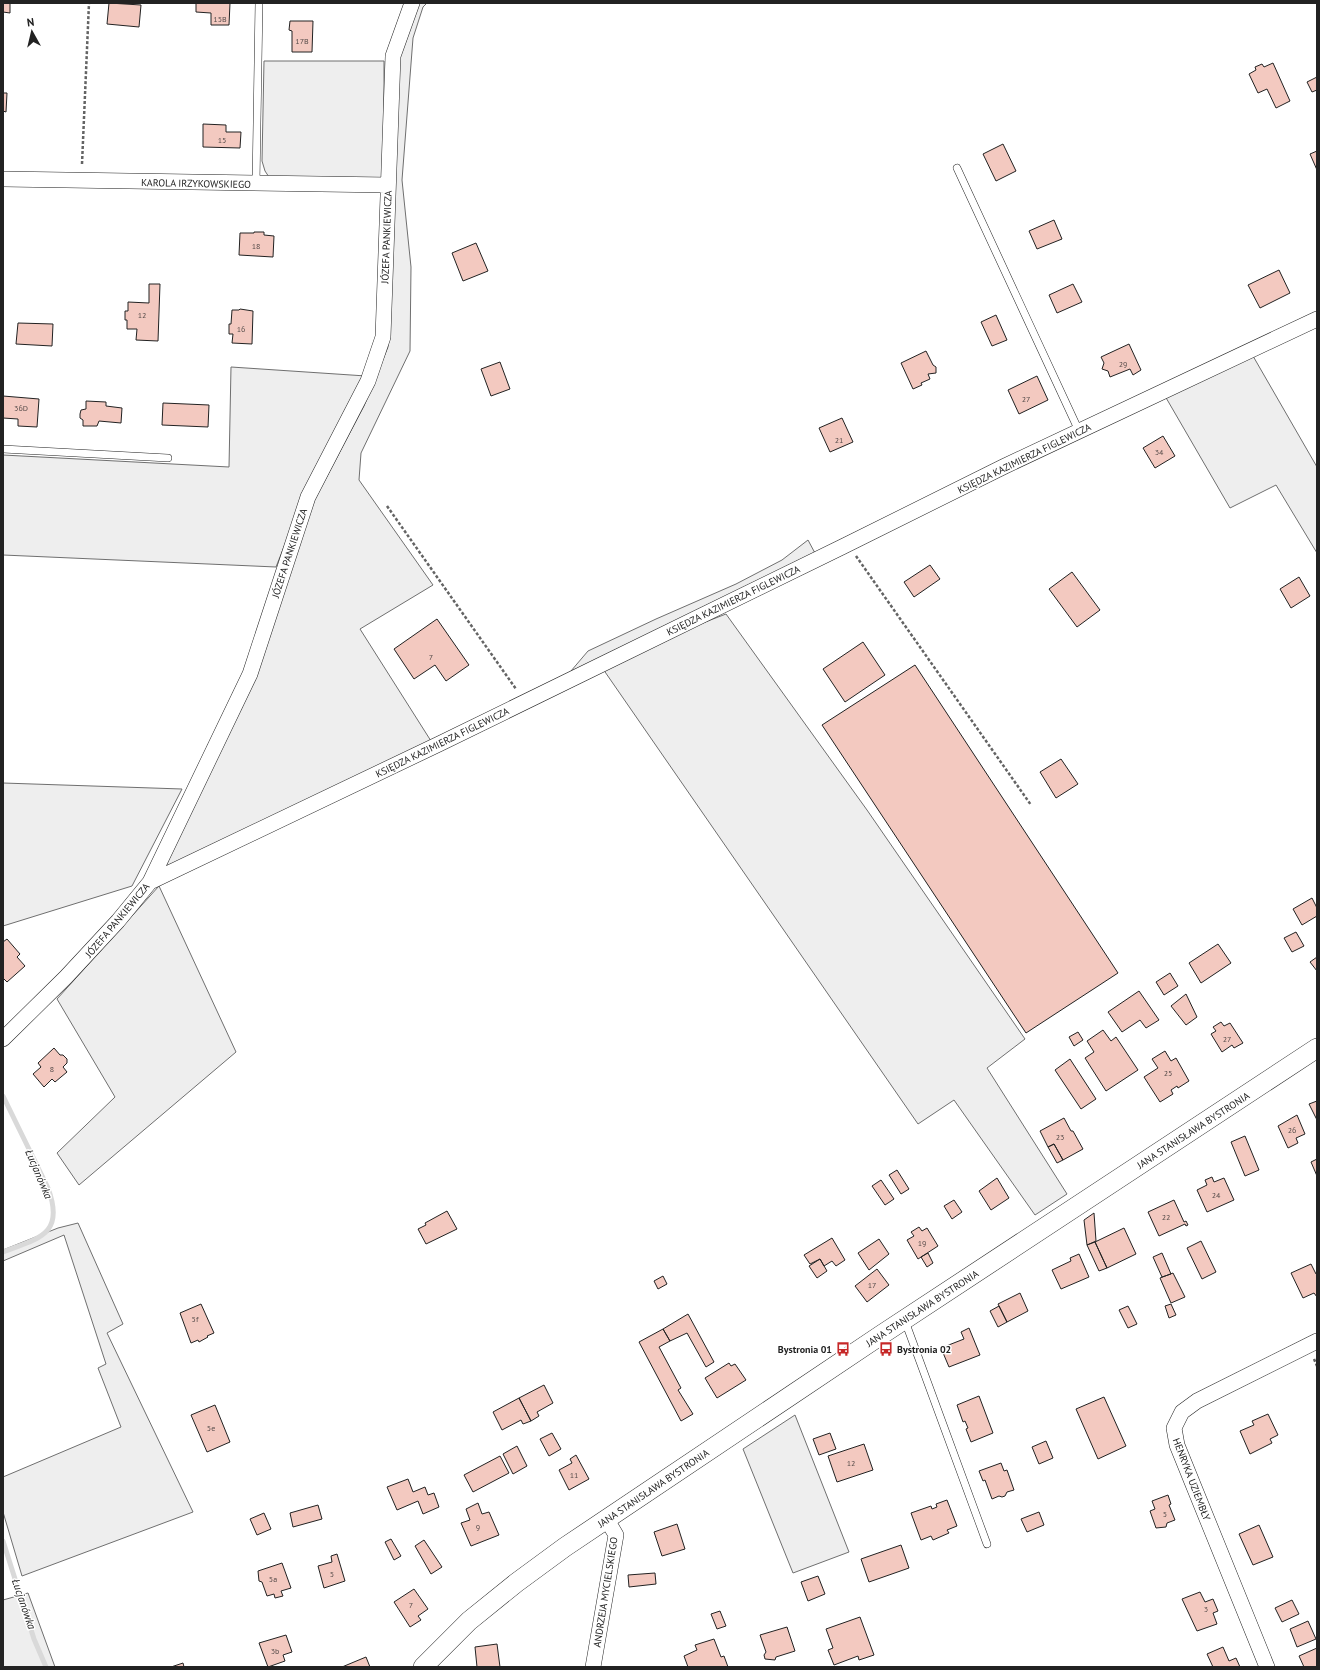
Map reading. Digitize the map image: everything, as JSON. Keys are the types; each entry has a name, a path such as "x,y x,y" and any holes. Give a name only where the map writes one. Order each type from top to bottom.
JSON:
{"street":[{"name":"JÓZEFA PANKIEWICZA","path":"3,1039 66,977 118,921 150,882 250,674 308,498 368,381 383,337 393,56 412,3"},
{"name":"KAROLA IRZYKOWSKIEGO","path":"3,179 388,185"},
{"name":"KSIĘDZA KAZIMIERZA FIGLEWICZA","path":"150,882 525,702 1005,466 1317,319"},
{"name":"JANA STANISŁAWA BYSTRONIA","path":"423,1667 469,1621 516,1583 651,1488 904,1319 1317,1048"},
{"name":"HENRYKA UZIEMBŁY","path":"1267,1667 1177,1445 1174,1428 1182,1412 1197,1401 1317,1341"},
{"name":"ANDRZEJA MYCIELSKIEGO","path":"593,1667 616,1535 607,1520"}],"lane":[{"path":"256,183 259,3"},
{"path":"957,168 1080,431"},
{"path":"3,449 168,458"},
{"path":"904,1319 987,1544"}],"path":[{"path":"81,181 89,3"},
{"path":"387,506 525,702"},
{"path":"848,544 1031,805"}],"shaded area":[{"path":"417,3 427,3 423,7 413,38 402,180 411,267 410,351 361,453 359,480 433,585 360,629 431,741 162,871 315,499 364,406 388,347 397,58"},
{"path":"264,61 384,61 384,181 269,177 265,171 262,161"},
{"path":"1253,356 1317,467 1317,553 1276,485 1230,508 1165,396"},
{"path":"231,367 366,376 304,496 276,567 3,555 3,455 229,467"},
{"path":"808,540 816,555 565,678 588,651 736,584 782,560"},
{"path":"726,614 867,810 1025,1039 987,1068 1067,1194 1035,1215 954,1100 918,1124 603,669 682,631"},
{"path":"3,783 182,789 132,886 3,926"},
{"path":"159,886 236,1052 79,1185 57,1153 115,1097 57,999"},
{"path":"78,1223 123,1324 107,1333 193,1512 22,1576 3,1512 3,1477 121,1427 98,1368 106,1364 64,1235 3,1261 3,1250 58,1228"},
{"path":"795,1415 849,1552 793,1573 743,1449"},
{"path":"28,1593 55,1667 3,1667 3,1600"}],"building":[{"path":"3,3 10,3 10,13 3,12"},
{"path":"109,3 141,5 139,27 107,24"},
{"path":"196,3 230,3 229,25 211,25 211,13 196,12"},
{"path":"290,21 313,21 312,52 292,52 292,31 289,30"},
{"path":"1273,63 1290,101 1276,108 1267,89 1258,93 1249,74 1256,70 1255,67 1262,64 1264,67"},
{"path":"1317,77 1317,90 1312,92 1307,82"},
{"path":"3,93 7,93 6,112 3,111"},
{"path":"203,124 226,125 226,132 241,132 240,148 203,147"},
{"path":"1003,144 1016,171 996,181 983,154"},
{"path":"1317,151 1317,170 1310,154"},
{"path":"1054,220 1062,239 1037,249 1029,231"},
{"path":"264,232 264,235 274,236 273,257 239,255 240,233"},
{"path":"476,243 488,271 463,281 452,253"},
{"path":"1279,270 1290,293 1260,308 1248,285"},
{"path":"149,284 160,284 158,341 136,340 137,329 127,329 127,320 125,320 125,311 128,311 128,302 149,303"},
{"path":"1073,284 1082,302 1057,313 1049,295"},
{"path":"240,309 253,311 252,344 232,343 233,334 229,334 229,324 231,324 232,310"},
{"path":"996,315 1007,340 992,346 981,322"},
{"path":"18,323 53,324 52,346 16,344"},
{"path":"1129,344 1141,370 1133,375 1130,369 1110,377 1108,371 1102,369 1104,363 1101,357"},
{"path":"926,351 933,365 936,367 936,373 928,374 930,379 913,389 901,363"},
{"path":"500,362 510,389 491,396 481,369"},
{"path":"1037,376 1048,400 1019,414 1008,390"},
{"path":"3,396 39,399 37,427 18,426 18,419 3,418"},
{"path":"86,401 106,402 106,406 122,408 121,423 99,421 97,426 83,426 83,420 80,418 80,414 81,410 86,409"},
{"path":"163,403 209,405 208,427 162,425"},
{"path":"842,418 853,442 830,452 819,428"},
{"path":"1163,436 1175,456 1155,468 1143,448"},
{"path":"930,565 940,579 914,597 904,582"},
{"path":"1072,572 1100,610 1077,627 1049,589"},
{"path":"1299,577 1310,596 1291,608 1280,589"},
{"path":"437,619 469,665 446,681 435,665 414,679 394,649"},
{"path":"863,642 885,675 845,702 823,669"},
{"path":"915,665 1118,973 1026,1033 822,725"},
{"path":"1061,759 1078,784 1056,798 1040,772"},
{"path":"1312,898 1317,908 1317,916 1302,925 1293,909"},
{"path":"1296,932 1304,946 1292,952 1284,938"},
{"path":"7,939 20,954 17,957 25,966 7,982 3,978 3,942"},
{"path":"1218,944 1231,963 1201,983 1189,963"},
{"path":"1317,957 1317,971 1310,962"},
{"path":"1170,973 1178,986 1164,995 1156,982"},
{"path":"1139,991 1159,1020 1146,1028 1140,1020 1122,1032 1108,1012"},
{"path":"1186,994 1197,1017 1186,1025 1171,1006"},
{"path":"1221,1022 1224,1026 1230,1023 1243,1043 1234,1048 1232,1045 1222,1052 1211,1034 1216,1031 1213,1027"},
{"path":"1103,1030 1111,1041 1116,1037 1138,1070 1106,1091 1085,1058 1094,1052 1087,1041"},
{"path":"1078,1032 1083,1040 1074,1046 1069,1037"},
{"path":"54,1048 60,1055 63,1055 67,1059 67,1063 63,1067 67,1072 55,1082 52,1079 44,1087 33,1074 41,1067 38,1063"},
{"path":"1165,1051 1171,1061 1176,1058 1189,1081 1178,1088 1177,1086 1171,1090 1173,1094 1160,1102 1144,1077 1158,1068 1152,1059"},
{"path":"1070,1059 1096,1099 1081,1109 1055,1070"},
{"path":"1317,1101 1317,1120 1309,1104"},
{"path":"1297,1115 1305,1134 1296,1138 1298,1143 1288,1148 1278,1126"},
{"path":"1064,1118 1083,1149 1063,1160 1054,1144 1048,1147 1040,1131"},
{"path":"1245,1136 1259,1170 1245,1176 1231,1142"},
{"path":"1054,1144 1063,1160 1057,1163 1048,1147"},
{"path":"1317,1159 1317,1176 1311,1162"},
{"path":"897,1170 909,1189 901,1194 889,1175"},
{"path":"1212,1177 1214,1182 1224,1178 1234,1200 1207,1212 1197,1190 1207,1185 1205,1180"},
{"path":"997,1178 1009,1198 991,1210 979,1191"},
{"path":"881,1180 894,1199 885,1205 872,1186"},
{"path":"954,1200 962,1212 952,1219 944,1206"},
{"path":"1174,1200 1184,1222 1186,1221 1188,1225 1186,1226 1185,1224 1159,1236 1148,1212"},
{"path":"447,1211 457,1229 426,1244 418,1229 426,1225 425,1223"},
{"path":"1094,1213 1096,1241 1087,1245 1084,1220"},
{"path":"919,1227 922,1231 927,1228 938,1246 918,1259 907,1240 914,1236 911,1232"},
{"path":"1124,1228 1136,1254 1107,1268 1095,1242"},
{"path":"832,1238 845,1260 836,1266 832,1261 824,1266 820,1259 810,1264 804,1255"},
{"path":"879,1239 889,1254 869,1270 858,1253"},
{"path":"1201,1241 1216,1272 1202,1279 1187,1248"},
{"path":"1095,1242 1107,1268 1099,1271 1087,1245"},
{"path":"928,1253 933,1263 927,1267 921,1257"},
{"path":"1162,1253 1171,1274 1162,1277 1153,1257"},
{"path":"1079,1254 1089,1277 1061,1289 1052,1270 1071,1261 1070,1258"},
{"path":"820,1259 827,1271 817,1278 809,1266"},
{"path":"1311,1264 1317,1274 1317,1297 1314,1293 1303,1298 1291,1273"},
{"path":"877,1269 889,1285 867,1302 855,1286"},
{"path":"1173,1273 1185,1297 1171,1303 1160,1278"},
{"path":"663,1276 667,1284 658,1289 654,1281"},
{"path":"1020,1293 1028,1311 1007,1322 998,1304"},
{"path":"201,1304 214,1333 199,1342 198,1340 191,1343 180,1313"},
{"path":"1171,1304 1176,1315 1169,1318 1165,1306"},
{"path":"999,1306 1007,1322 998,1327 990,1311"},
{"path":"1128,1306 1137,1324 1128,1328 1119,1310"},
{"path":"688,1314 714,1362 706,1367 687,1333 670,1341 663,1329"},
{"path":"969,1328 980,1355 949,1367 941,1348 964,1339 961,1332"},
{"path":"663,1329 670,1341 659,1347 681,1388 678,1390 693,1414 681,1421 639,1342"},
{"path":"729,1363 731,1366 735,1364 746,1380 717,1398 705,1378"},
{"path":"544,1385 553,1403 537,1412 539,1416 531,1421 519,1398"},
{"path":"979,1396 993,1433 971,1442 966,1429 968,1428 965,1421 963,1422 957,1405"},
{"path":"1104,1397 1126,1446 1098,1459 1076,1409"},
{"path":"519,1398 531,1421 523,1424 521,1420 502,1430 493,1412"},
{"path":"215,1405 230,1442 207,1452 191,1415"},
{"path":"1268,1414 1278,1435 1270,1439 1272,1443 1250,1454 1240,1431 1254,1425 1252,1421"},
{"path":"552,1433 561,1449 549,1456 540,1439"},
{"path":"830,1433 836,1449 819,1455 813,1439"},
{"path":"1046,1441 1053,1458 1039,1464 1032,1447"},
{"path":"864,1444 873,1470 837,1482 828,1456"},
{"path":"517,1446 527,1466 513,1474 503,1454"},
{"path":"576,1455 589,1479 569,1490 559,1470 572,1463 570,1459"},
{"path":"500,1456 509,1473 473,1492 464,1475"},
{"path":"1001,1463 1004,1471 1007,1470 1014,1490 1007,1492 1005,1496 999,1496 992,1499 985,1480 983,1481 979,1471"},
{"path":"408,1479 413,1492 425,1487 428,1495 434,1493 439,1507 423,1514 418,1501 397,1510 387,1487"},
{"path":"1168,1495 1171,1504 1169,1505 1175,1520 1167,1523 1166,1527 1156,1528 1150,1511 1155,1509 1152,1501"},
{"path":"947,1500 957,1526 947,1530 949,1533 933,1540 931,1536 921,1540 911,1513 931,1506 932,1509 937,1507 936,1504"},
{"path":"478,1503 482,1514 489,1512 499,1535 471,1546 461,1523 470,1520 466,1509"},
{"path":"318,1505 322,1519 293,1527 290,1513"},
{"path":"1039,1512 1044,1525 1027,1532 1021,1519"},
{"path":"264,1513 271,1529 257,1535 250,1519"},
{"path":"677,1524 685,1549 662,1556 654,1532"},
{"path":"1259,1525 1273,1557 1253,1565 1239,1534"},
{"path":"391,1539 401,1556 394,1560 385,1542"},
{"path":"424,1540 442,1567 431,1574 415,1546"},
{"path":"901,1545 909,1568 869,1582 861,1559"},
{"path":"337,1554 345,1581 324,1588 318,1566 332,1562 331,1556"},
{"path":"282,1563 291,1588 281,1591 283,1596 275,1598 274,1594 267,1596 262,1582 259,1581 258,1571"},
{"path":"655,1573 656,1584 629,1587 628,1575"},
{"path":"818,1576 825,1594 808,1601 801,1582"},
{"path":"414,1589 428,1609 418,1616 421,1620 410,1627 394,1602"},
{"path":"1200,1592 1205,1602 1213,1599 1218,1611 1213,1613 1217,1624 1197,1631 1182,1599"},
{"path":"1292,1600 1299,1614 1282,1622 1275,1608"},
{"path":"720,1611 726,1626 717,1629 711,1614"},
{"path":"860,1617 874,1655 859,1660 858,1656 834,1665 828,1650 833,1648 826,1629"},
{"path":"1308,1621 1316,1639 1297,1647 1290,1629"},
{"path":"787,1627 795,1651 776,1657 775,1660 765,1659 764,1655 766,1652 760,1635"},
{"path":"286,1635 292,1652 283,1655 285,1661 268,1667 259,1643"},
{"path":"714,1639 721,1657 724,1656 728,1667 688,1667 684,1656 697,1650 695,1645"},
{"path":"497,1644 500,1667 477,1667 475,1647"},
{"path":"1223,1647 1229,1661 1236,1658 1240,1667 1213,1667 1207,1654"},
{"path":"1317,1648 1317,1667 1304,1667 1299,1656"},
{"path":"366,1657 370,1667 342,1667"},
{"path":"183,1663 184,1667 171,1667"}],"waterway":[{"name":"Łucjanówka","path":"3,1096 48,1188 52,1203 53,1215 51,1225 46,1232 38,1238 3,1252"},
{"name":"Łucjanówka","path":"3,1541 34,1639 46,1667"}],"place":[{"name":"Bystronia 01","path":"843,1349"},
{"name":"Bystronia 02","path":"886,1349"}]}
